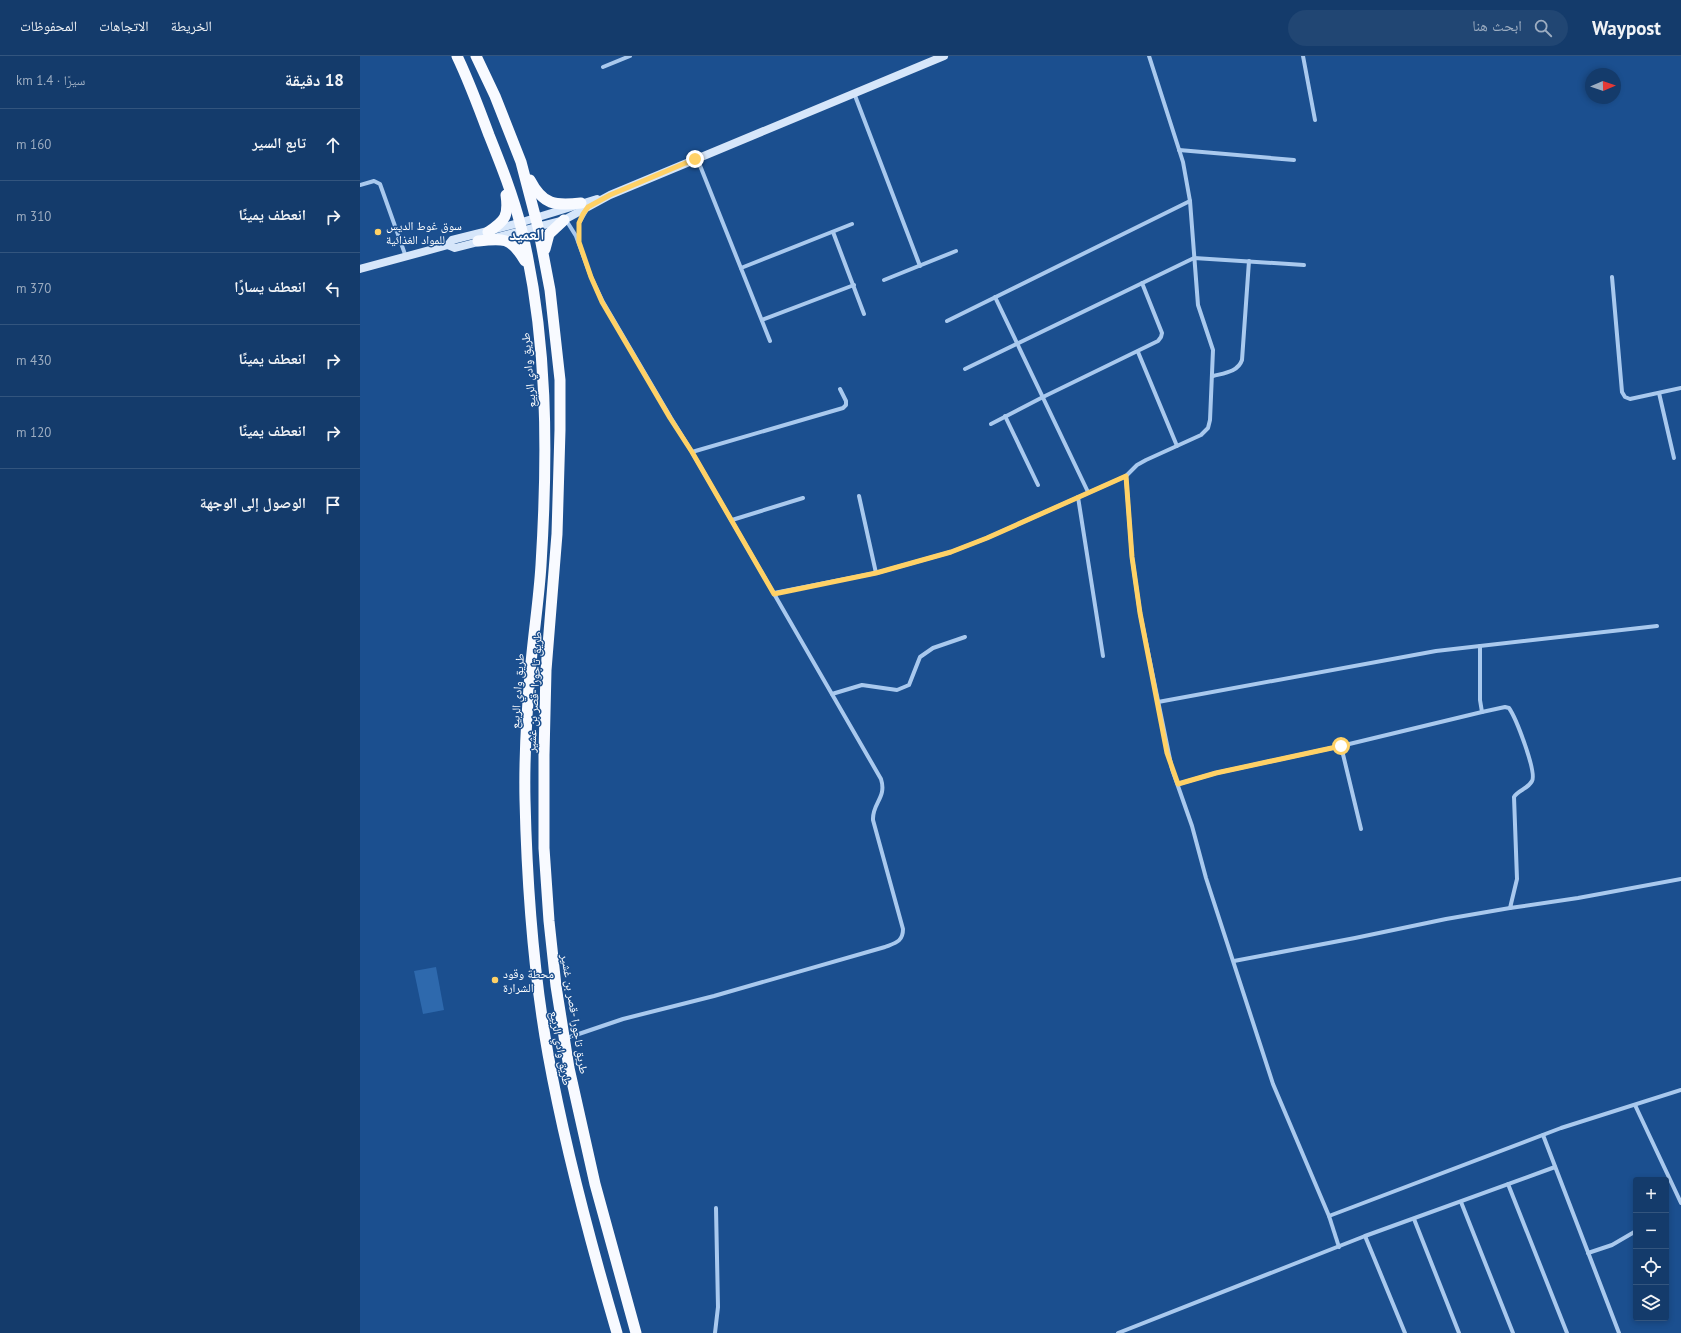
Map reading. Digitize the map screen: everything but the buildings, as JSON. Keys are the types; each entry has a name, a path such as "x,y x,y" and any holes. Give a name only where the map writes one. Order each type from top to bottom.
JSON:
{"highway":[{"name":"طريق وادي الربيع","path":"457,56 476,99 504,171 520,227 529,269 542,363 546,454 541,569 531,666 525,796 530,918 546,1039 567,1146 616,1333"},
{"name":"طريق تاجورا -قصر بن غشير","path":"476,56 495,96 521,162 537,223 550,290 560,380 557,534 546,670 544,817 550,929 564,1039 595,1184 636,1333"},
{"path":"521,162 536,191 544,198 558,204 585,205"},
{"path":"488,232 501,223 507,212 504,171"},
{"path":"544,260 545,243 548,234 565,220"},
{"path":"478,241 501,239 507,241 517,248 529,269"}],"main road":[{"path":"537,223 610,195 944,56"},
{"path":"360,269 448,245 452,240 537,223 565,220 585,205"},
{"path":"448,245 455,248 520,227"}],"street":[{"path":"603,68 630,56"},
{"path":"774,594 876,573 951,552 987,538 1126,476 1137,465 1201,434 1208,428 1210,420 1213,376 1213,350 1198,305 1190,201 1179,150 1149,56"},
{"path":"1303,56 1315,120"},
{"path":"854,93 920,266"},
{"path":"1179,150 1294,160"},
{"path":"697,158 770,341"},
{"path":"360,185 374,180 380,184 406,257"},
{"path":"947,321 1190,201"},
{"path":"579,242 579,223 585,205"},
{"path":"564,1039 623,1019 714,996 899,942 903,936 903,929 873,820 874,812 883,795 884,787 882,779 732,520 602,302 574,230 565,220"},
{"path":"741,268 852,224"},
{"path":"834,232 864,314"},
{"path":"884,280 956,251"},
{"path":"965,369 1194,258 1304,265"},
{"path":"1213,376 1237,368 1241,365 1249,261"},
{"path":"1612,277 1622,392 1625,398 1630,399 1681,388"},
{"path":"991,424 1158,341 1162,333 1142,283"},
{"path":"762,320 854,285"},
{"path":"996,297 1088,492"},
{"path":"1138,352 1177,446"},
{"path":"692,452 843,408 846,405 846,401 840,389"},
{"path":"1659,393 1674,458"},
{"path":"1005,416 1038,485"},
{"path":"1126,476 1132,557 1140,613 1167,753 1192,826 1208,884 1273,1084 1329,1216 1339,1247"},
{"path":"859,496 876,573"},
{"path":"1078,497 1103,656"},
{"path":"732,520 803,498"},
{"path":"1158,702 1436,651 1657,626"},
{"path":"832,694 862,685 897,690 909,685 920,657 933,648 965,637"},
{"path":"1480,646 1480,700 1482,712"},
{"path":"1178,784 1216,773 1341,746 1482,712 1505,707 1509,708 1532,767 1534,776 1531,783 1514,797 1516,879 1510,908"},
{"path":"1341,746 1361,828"},
{"path":"1234,961 1355,938 1446,918 1578,898 1681,879"},
{"path":"1329,1216 1543,1136 1681,1090"},
{"path":"1635,1105 1681,1203"},
{"path":"1543,1136 1619,1333"},
{"path":"1118,1333 1365,1236 1555,1167"},
{"path":"1508,1184 1567,1333"},
{"path":"1461,1202 1513,1333"},
{"path":"714,1333 718,1307 716,1208"},
{"path":"1414,1219 1459,1333"},
{"path":"1588,1253 1612,1245 1633,1233"},
{"path":"1365,1236 1405,1333"}],"shaded area":[{"path":"436,967 444,1010 423,1014 414,971"}],"place":[{"name":"سوق غوط الديس للمواد الغذائية","path":"378,232"},
{"name":"محطة وقود الشرارة","path":"495,980"}],"district":[{"name":"العميد","path":"527,234"}],"route":[{"path":"695,159 610,195 588,207 579,223 579,242 583,257 602,302 648,378 670,418 692,452 774,594 876,573 951,552 987,538 1126,476 1132,557 1140,613 1167,753 1178,784 1216,773 1341,746"}]}
